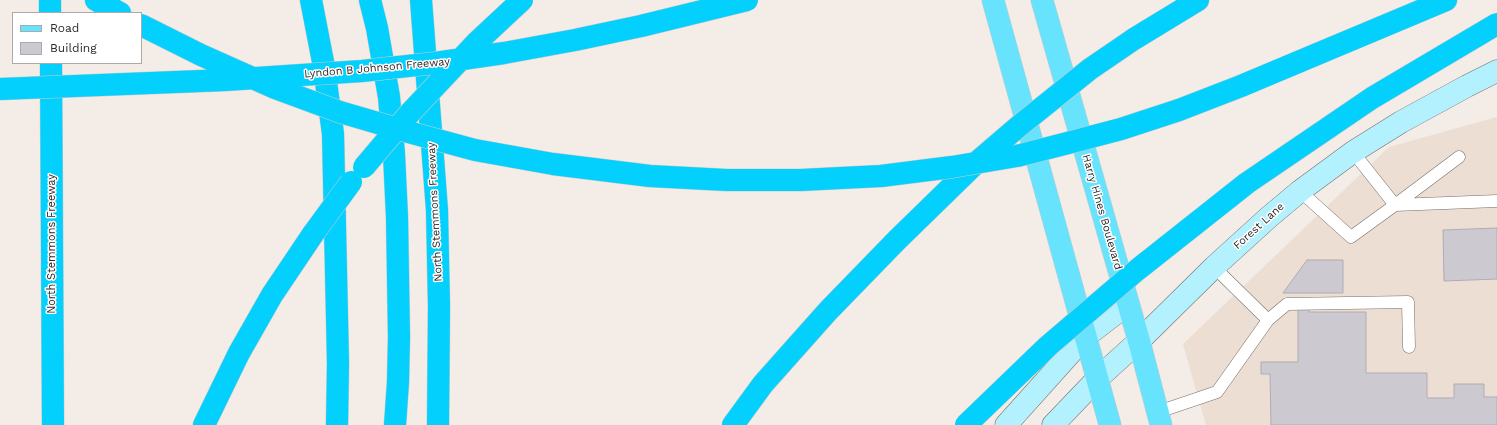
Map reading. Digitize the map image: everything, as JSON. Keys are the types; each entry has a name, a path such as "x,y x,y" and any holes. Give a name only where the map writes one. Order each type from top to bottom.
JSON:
{"highway":[{"path":"50,0 50,12"},
{"path":"96,0 118,12"},
{"path":"311,0 324,67 333,134 338,363 336,425"},
{"path":"370,0 377,28 389,97 394,154 397,217 399,337 398,382 394,425"},
{"path":"409,0 423,9"},
{"path":"204,425 239,353 272,295 312,234 357,175 409,114 477,42 522,0"},
{"name":"Lyndon B Johnson Freeway","path":"0,89 226,80 435,63 504,54 575,40 642,26 747,0"},
{"path":"733,425 763,384 828,311 897,240 977,162 1084,74 1134,39 1198,0"},
{"path":"142,26 201,55 275,88 340,112 412,134 475,150 554,164 650,176 726,180 801,180 881,176 952,168 1017,156 1121,129 1179,110 1241,86 1446,0"},
{"name":"North Stemmons Freeway","path":"423,9 437,210 439,306 438,425"},
{"path":"966,425 1048,346 1136,270 1247,183 1372,98 1497,24"},
{"name":"North Stemmons Freeway","path":"51,64 54,425"}],"main road":[{"path":"993,0 1110,425"},
{"name":"Harry Hines Boulevard","path":"1042,0 1139,341 1159,419"},
{"name":"Forest Lane","path":"1053,425 1097,379 1139,341 1214,267 1269,216 1300,191 1353,152 1401,122 1497,71"},
{"path":"1006,425 1085,337 1128,304"}],"lane":[{"path":"1353,152 1395,205"},
{"path":"1300,191 1351,237 1459,157"},
{"path":"1395,205 1497,201"},
{"path":"1214,267 1268,320"},
{"path":"1159,419 1217,392 1268,320 1287,304 1408,302 1409,347"}],"shaded area":[{"path":"1497,117 1497,425 1206,425 1183,344 1389,147"}],"building":[{"path":"1497,228 1497,279 1444,281 1443,230"},
{"path":"1307,260 1343,260 1343,293 1283,293"},
{"path":"1298,305 1309,305 1309,312 1366,312 1366,373 1427,373 1427,398 1454,398 1454,384 1484,384 1484,397 1497,397 1497,425 1271,425 1270,374 1261,374 1261,362 1298,362"}]}
